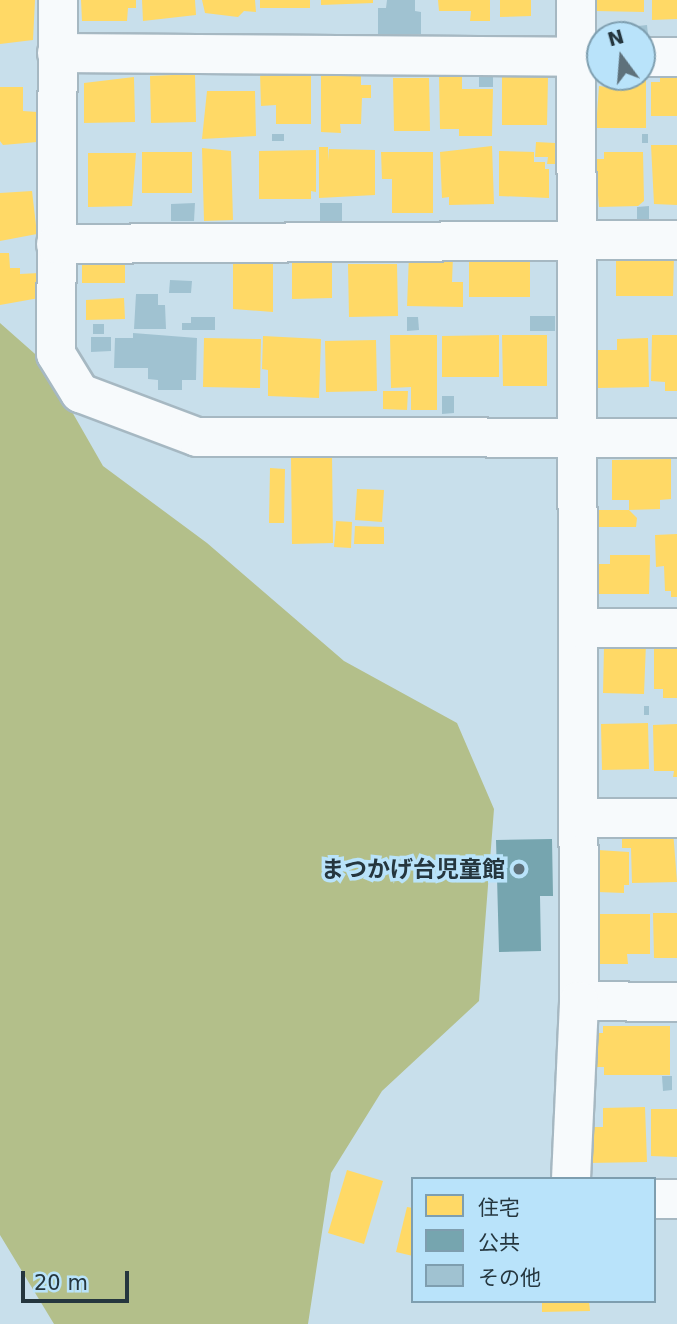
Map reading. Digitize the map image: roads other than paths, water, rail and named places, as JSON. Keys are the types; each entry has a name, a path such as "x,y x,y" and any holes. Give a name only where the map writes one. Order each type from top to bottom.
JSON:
{"street":[{"path":"58,0 56,354 80,393 197,437 677,438"},
{"path":"576,0 586,48"},
{"path":"57,54 586,57"},
{"path":"656,57 677,57"},
{"path":"571,1177 579,1001 577,240 586,90"},
{"path":"57,244 677,240"},
{"path":"578,628 677,628"},
{"path":"578,818 677,818"},
{"path":"579,1001 677,1002"},
{"path":"656,1199 677,1199"}],"place":[{"name":"まつかげ台児童館","path":"519,869"}]}
